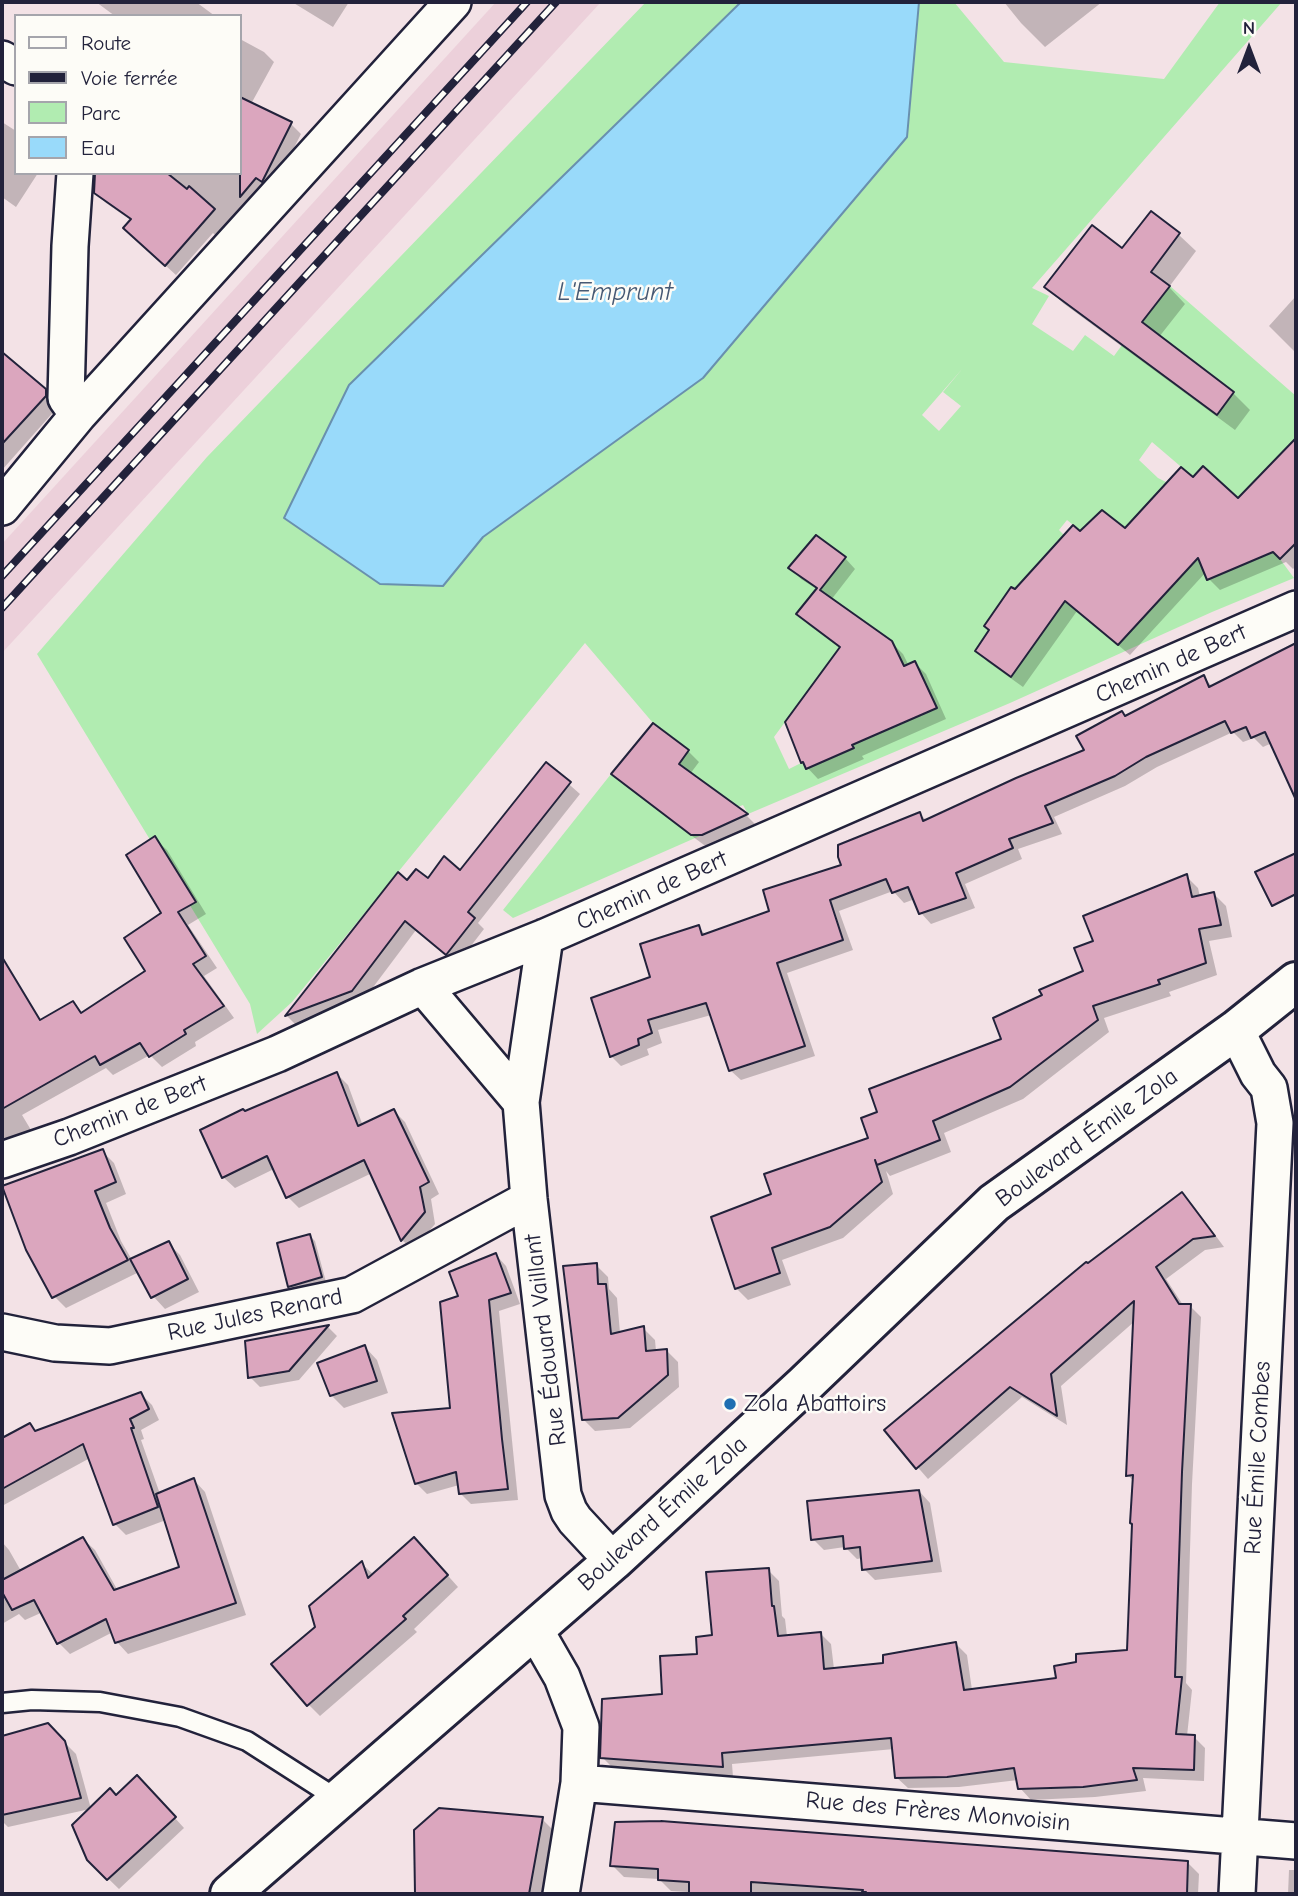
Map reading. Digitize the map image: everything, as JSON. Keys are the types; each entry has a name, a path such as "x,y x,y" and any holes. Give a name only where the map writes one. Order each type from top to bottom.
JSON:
{"main road":[{"name":"Boulevard Émile Zola","path":"230,1894 613,1561 804,1385 994,1203 1236,1030 1296,982"}],"street":[{"path":"2,507 78,415 453,2"},
{"path":"75,175 66,398 78,415"},
{"name":"Chemin de Bert","path":"2,1160 69,1137 277,1054 423,986 545,937 1296,609"},
{"name":"Rue Édouard Vaillant","path":"545,937 521,1102 529,1199 563,1495 575,1520 613,1561"},
{"path":"423,986 521,1102"},
{"name":"Rue Émile Combes","path":"1236,1030 1258,1074 1269,1088 1275,1123 1237,1894"},
{"name":"Rue Jules Renard","path":"2,1332 54,1343 110,1346 352,1295 529,1199"},
{"path":"535,1630 562,1677 581,1727 579,1783 561,1894"},
{"name":"Rue des Frères Monvoisin","path":"579,1783 1296,1841"}],"lane":[{"path":"2,1703 32,1700 100,1702 180,1717 247,1741 339,1800"}],"shaded area":[{"path":"496,2 601,2 2,653 2,544"}],"green space":[{"path":"646,2 954,2 1004,62 1164,79 1220,2 1282,2 1032,288 1049,296 1032,324 1073,351 1085,335 1114,356 1122,345 1207,407 1204,369 1142,322 1170,286 1296,396 1296,466 1282,453 1246,523 1294,578 748,814 743,805 730,810 702,835 513,918 503,910 611,774 719,793 679,764 689,750 653,723 585,643 292,1002 257,1034 250,1004 37,654 207,457","holes":["963,368 943,392 961,406 939,431 922,415","1152,442 1193,477 1174,486 1158,478 1139,460","1136,516 1180,578 1162,598 1120,560 1124,529","1067,520 1100,547 1152,606 1121,641 1113,641 1087,620 1087,611 1053,547 1064,535 1059,530","817,536 845,557 817,588 789,568","817,588 861,619 848,637 860,664 896,648 904,666 915,661 936,708 829,688 854,748 806,769 803,762 789,769 774,737 840,647 796,615"]}],"water":[{"name":"L'Emprunt","path":"741,2 919,2 907,137 703,378 483,537 443,586 380,584 284,518 349,385"}],"building":[{"path":"242,98 292,122 262,182 256,178 240,197"},
{"path":"95,175 170,175 187,189 189,186 215,209 165,266 123,228 131,219 94,193"},
{"path":"1151,211 1180,233 1151,272 1170,286 1142,322 1234,392 1217,415 1044,287 1092,225 1122,248"},
{"path":"2,352 46,389 46,396 2,444"},
{"path":"1296,438 1296,543 1280,559 1273,552 1207,580 1198,558 1118,645 1065,601 1011,677 975,651 989,630 984,626 1011,587 1015,589 1073,525 1080,531 1102,510 1125,528 1181,467 1193,477 1203,466 1238,498"},
{"path":"816,535 846,557 820,590 892,641 904,666 915,661 937,708 852,745 854,748 806,769 803,762 801,763 785,722 840,647 796,614 817,588 788,568"},
{"path":"1296,643 1296,800 1265,732 1251,738 1246,727 1231,733 1225,721 1146,757 1115,776 1045,806 1053,823 1009,839 1013,848 956,873 966,898 919,914 908,887 892,893 886,879 830,900 843,940 777,963 805,1046 729,1071 706,1003 648,1020 652,1033 638,1039 639,1045 610,1057 591,998 650,977 640,944 699,925 702,935 769,911 763,890 841,865 838,845 920,812 923,821 1084,750 1076,736 1122,711 1125,716 1204,675 1209,687"},
{"path":"653,723 689,750 679,764 748,814 702,835 691,835 611,774"},
{"path":"546,762 571,782 468,912 475,918 446,955 405,921 352,991 285,1016 398,872 407,880 416,869 428,878 444,856 460,870"},
{"path":"155,836 196,902 178,912 206,956 193,964 224,1006 184,1030 186,1034 149,1057 140,1043 100,1065 95,1056 2,1109 2,957 40,1020 73,1001 81,1013 145,971 124,938 161,913 126,855"},
{"path":"1296,853 1296,894 1272,906 1255,872"},
{"path":"1187,874 1192,897 1214,892 1221,925 1199,929 1206,963 1158,980 1160,984 1093,1006 1098,1020 1010,1087 933,1121 940,1140 877,1165 875,1160 882,1182 830,1227 772,1248 780,1273 735,1289 711,1217 771,1194 764,1174 868,1138 861,1118 877,1112 869,1089 1001,1039 993,1018 1042,995 1039,990 1083,971 1074,948 1093,941 1083,916"},
{"path":"337,1072 358,1126 394,1109 429,1182 420,1187 425,1212 401,1241 364,1160 286,1198 267,1156 222,1178 200,1130 243,1109 245,1111"},
{"path":"103,1149 116,1182 95,1191 110,1228 128,1260 52,1298 26,1250 2,1186"},
{"path":"1182,1192 1215,1236 1193,1239 1156,1267 1179,1304 1191,1304 1175,1677 1182,1677 1176,1734 1195,1735 1194,1770 1133,1768 1137,1780 1083,1787 1018,1789 1014,1768 947,1777 895,1778 891,1738 722,1753 723,1767 600,1758 602,1699 662,1694 660,1656 697,1654 696,1637 712,1635 706,1572 769,1568 778,1636 821,1632 824,1669 883,1663 883,1655 956,1642 964,1690 1056,1678 1054,1666 1076,1662 1076,1654 1127,1650 1133,1475 1126,1476 1134,1301 1051,1374 1057,1416 1010,1387 916,1469 884,1430 1086,1262"},
{"path":"310,1234 322,1277 288,1287 277,1243"},
{"path":"169,1241 188,1279 151,1298 130,1259"},
{"path":"496,1253 511,1293 489,1300 508,1489 459,1494 456,1472 415,1484 392,1413 450,1408 440,1302 458,1296 449,1272"},
{"path":"597,1263 598,1284 606,1284 611,1334 644,1326 646,1351 667,1349 668,1375 618,1418 582,1420 563,1266"},
{"path":"329,1325 289,1371 248,1378 245,1341"},
{"path":"365,1345 377,1381 330,1396 317,1363"},
{"path":"141,1392 149,1409 130,1419 134,1428 131,1428 158,1507 113,1525 83,1444 2,1489 2,1438 30,1423 35,1431"},
{"path":"194,1478 236,1603 115,1643 106,1619 57,1644 34,1600 12,1610 2,1592 2,1580 83,1537 114,1590 179,1567 156,1494"},
{"path":"919,1490 932,1561 862,1570 860,1547 844,1549 843,1536 811,1540 807,1501"},
{"path":"414,1537 448,1575 403,1616 406,1619 307,1706 271,1664 315,1627 309,1606 362,1561 368,1578"},
{"path":"48,1723 65,1741 81,1798 2,1815 2,1736"},
{"path":"137,1775 176,1817 107,1880 87,1860 72,1825 110,1788 116,1795"},
{"path":"439,1808 543,1817 529,1894 415,1894 414,1830"},
{"path":"661,1821 1188,1861 1187,1894 866,1894 863,1890 751,1882 751,1894 689,1894 689,1882 658,1880 658,1869 610,1866 615,1822"}],"railway":[{"path":"2,576 527,2"},
{"path":"2,608 556,2"}],"place":[{"name":"Zola Abattoirs","path":"730,1404"}]}
